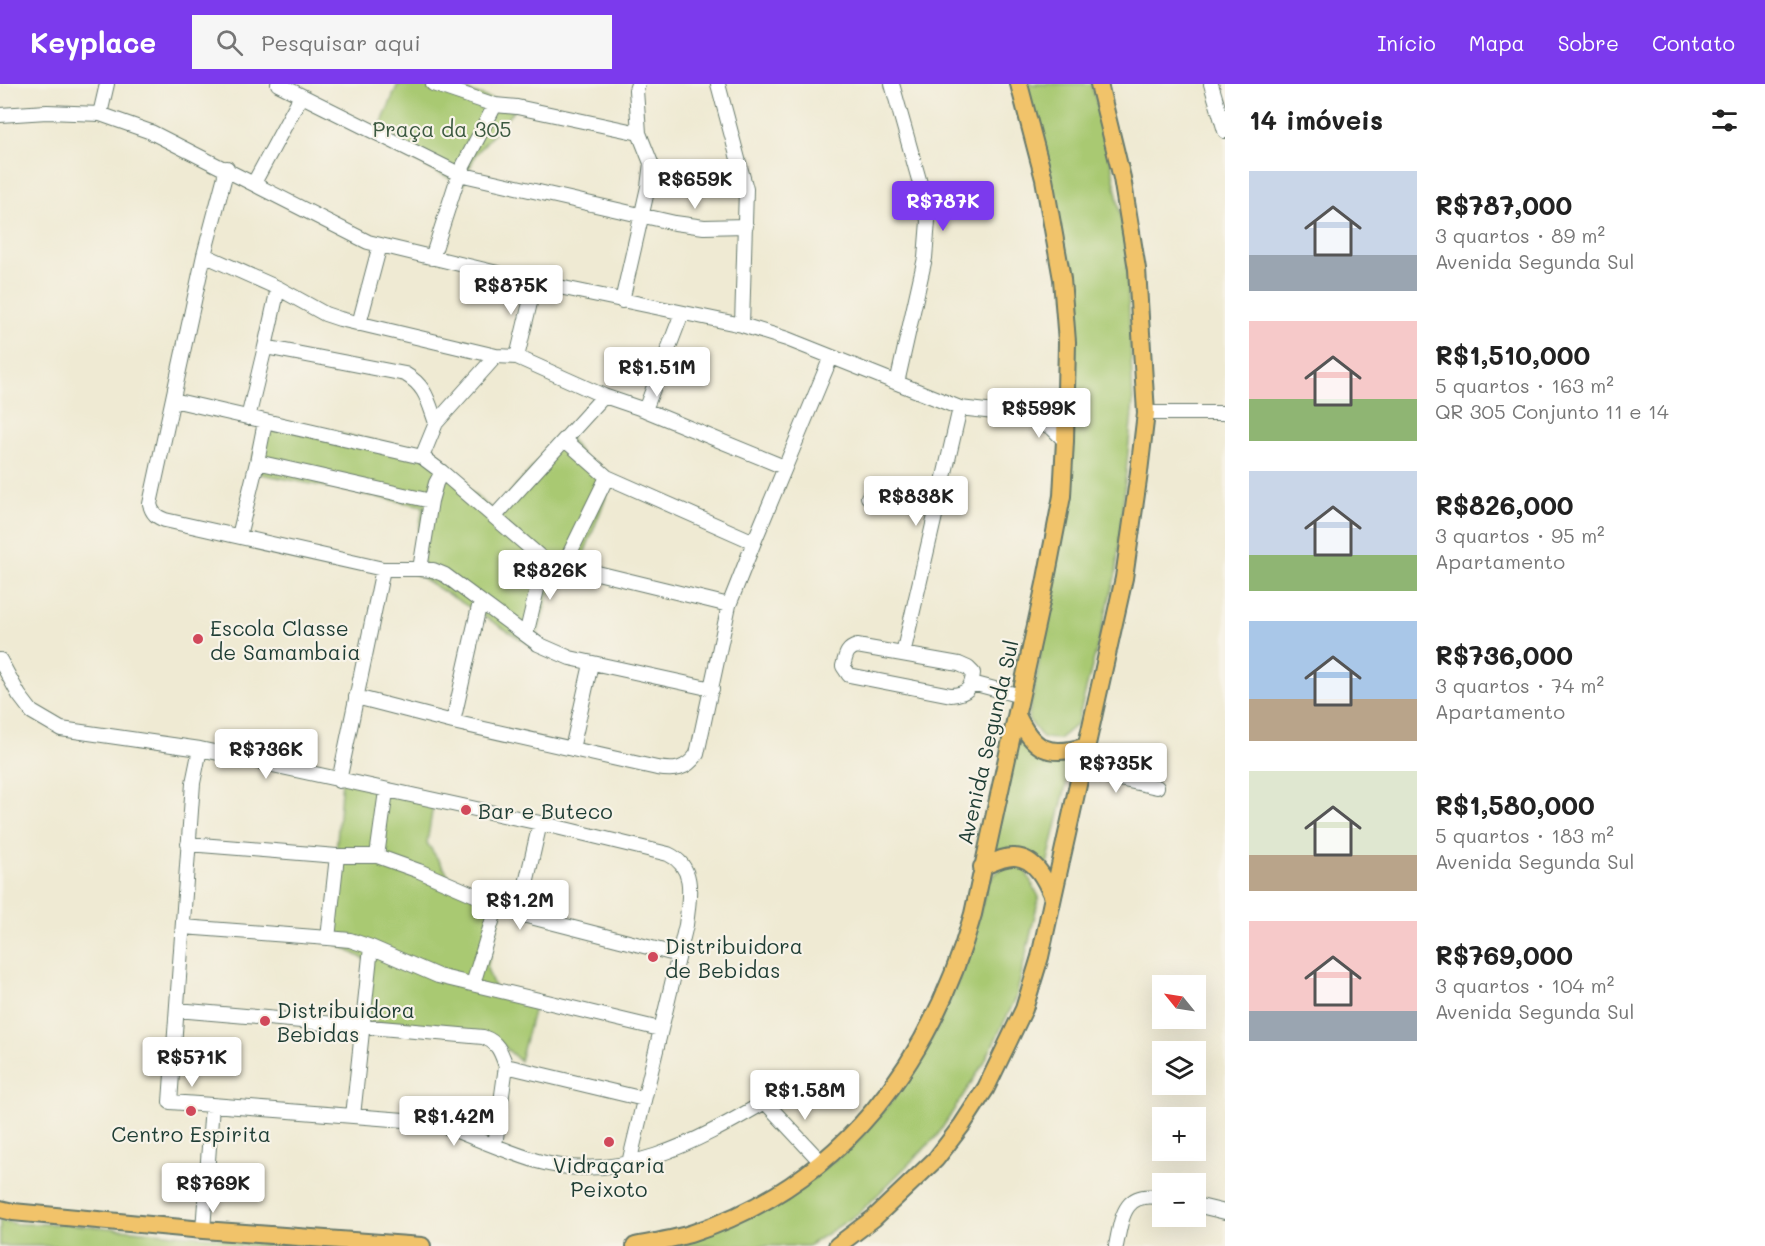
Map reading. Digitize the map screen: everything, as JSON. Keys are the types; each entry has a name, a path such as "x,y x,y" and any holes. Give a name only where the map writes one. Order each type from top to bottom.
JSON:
{"main road":[{"name":"Avenida Segunda Sul","path":"635,1246 692,1233 741,1213 784,1189 854,1135 882,1103 915,1056 953,975 970,924 1046,584 1062,496 1067,342 1062,279 1044,179 1019,84"},
{"path":"846,1244 936,1159 962,1125 986,1088 1024,1009 1040,957 1124,578 1146,412 1137,269 1122,178 1099,84"},
{"path":"1017,715 1024,730 1035,743 1051,751 1066,753 1086,746"},
{"path":"982,867 1002,859 1015,857 1023,860 1038,870 1053,897"},
{"path":"0,1209 359,1244 422,1246"}],"street":[{"path":"99,114 107,84"},
{"path":"278,84 459,174 704,227 746,226"},
{"path":"622,301 651,163 639,133 636,90 638,84"},
{"path":"718,84 746,189 742,325"},
{"path":"892,84 923,194 928,221 925,258 897,383"},
{"path":"1211,84 1225,130"},
{"path":"438,85 495,105 639,133"},
{"path":"254,183 301,96"},
{"path":"432,258 459,174 495,105"},
{"path":"0,115 47,112 99,114 151,132 226,168 359,238 535,282 742,325 788,339 960,408 1028,416 1052,428 1065,441"},
{"path":"226,168 204,255 150,497 151,511 165,520 383,569 433,570 445,575 526,635 570,658 712,689"},
{"path":"359,324 380,245"},
{"path":"204,255 278,288 326,314 496,356 517,357 604,396 645,410 784,467"},
{"path":"517,357 535,282"},
{"path":"248,418 278,288"},
{"path":"645,410 682,313"},
{"path":"265,347 405,374 424,389 436,423"},
{"path":"422,457 436,423 496,356"},
{"path":"356,697 453,722 657,768 678,769 692,761 697,754 729,606 831,357"},
{"path":"495,516 604,396"},
{"path":"1028,416 1045,411 1066,396"},
{"path":"173,400 422,457 495,516 544,560 729,606"},
{"path":"903,654 960,408"},
{"path":"1146,412 1225,413"},
{"path":"239,536 265,422"},
{"path":"566,440 607,477 754,542"},
{"path":"257,462 431,501"},
{"path":"420,569 431,501 442,472"},
{"path":"564,565 607,477"},
{"path":"868,497 936,511"},
{"path":"526,635 544,560"},
{"path":"339,781 383,569"},
{"path":"453,722 480,602"},
{"path":"857,646 903,654 959,664 973,673 972,683 968,691 951,695 855,677 845,672 843,666 847,652 857,646"},
{"path":"0,660 19,695 32,712 61,729 200,749 540,823 676,857 688,876 686,925 629,1163"},
{"path":"572,749 591,664"},
{"path":"972,683 1021,696"},
{"path":"200,749 193,783 170,1102 439,1124 538,1161 568,1167 613,1167 674,1150 717,1130 765,1102 821,1162"},
{"path":"1081,771 1157,787"},
{"path":"377,856 386,791"},
{"path":"519,914 540,823"},
{"path":"188,844 337,856 377,856 419,871 519,914 679,955"},
{"path":"328,938 337,856"},
{"path":"473,984 497,904"},
{"path":"183,927 350,940 438,976 660,1029"},
{"path":"352,1116 371,947"},
{"path":"177,1010 483,1037 491,1040 497,1044 506,1066 495,1145"},
{"path":"506,1066 644,1099"},
{"path":"203,1230 212,1105"},
{"path":"1116,1246 1124,1211 1130,1203 1144,1196 1152,1197"},
{"path":"1206,1208 1225,1212"}],"green space":[{"name":"Praça da 305","path":"398,84 446,84 517,107 475,155 463,186 375,139"},
{"path":"1025,84 1091,84 1106,133 1126,247 1133,402 1116,574 1077,724 1059,739 1043,738 1028,719 1040,658 1072,330"},
{"path":"262,419 418,449 494,511 565,431 608,492 575,577 548,595 535,648 412,572 423,506 250,472"},
{"path":"1017,737 1029,750 1041,758 1055,760 1073,756 1044,877 1024,853 1011,848 992,851"},
{"path":"342,779 434,800 427,843 453,882 504,898 487,968 496,992 536,1000 520,1061 495,1038 364,1021 371,963 329,940"},
{"path":"1014,866 1025,870 1039,897 1016,998 984,1063 937,1136 858,1214 808,1246 660,1246 809,1180 856,1143 894,1098 936,1031 965,965 988,882 1000,869"},
{"path":"0,1220 17,1224 66,1224 310,1246 0,1246"}],"place":[{"name":"Escola Classe de Samambaia","path":"198,639"},
{"name":"Bar e Buteco","path":"466,810"},
{"name":"Distribuidora de Bebidas","path":"653,957"},
{"name":"Distribuidora Bebidas","path":"265,1021"},
{"name":"Centro Espirita","path":"191,1111"},
{"name":"Vidraçaria Peixoto","path":"609,1142"}]}
